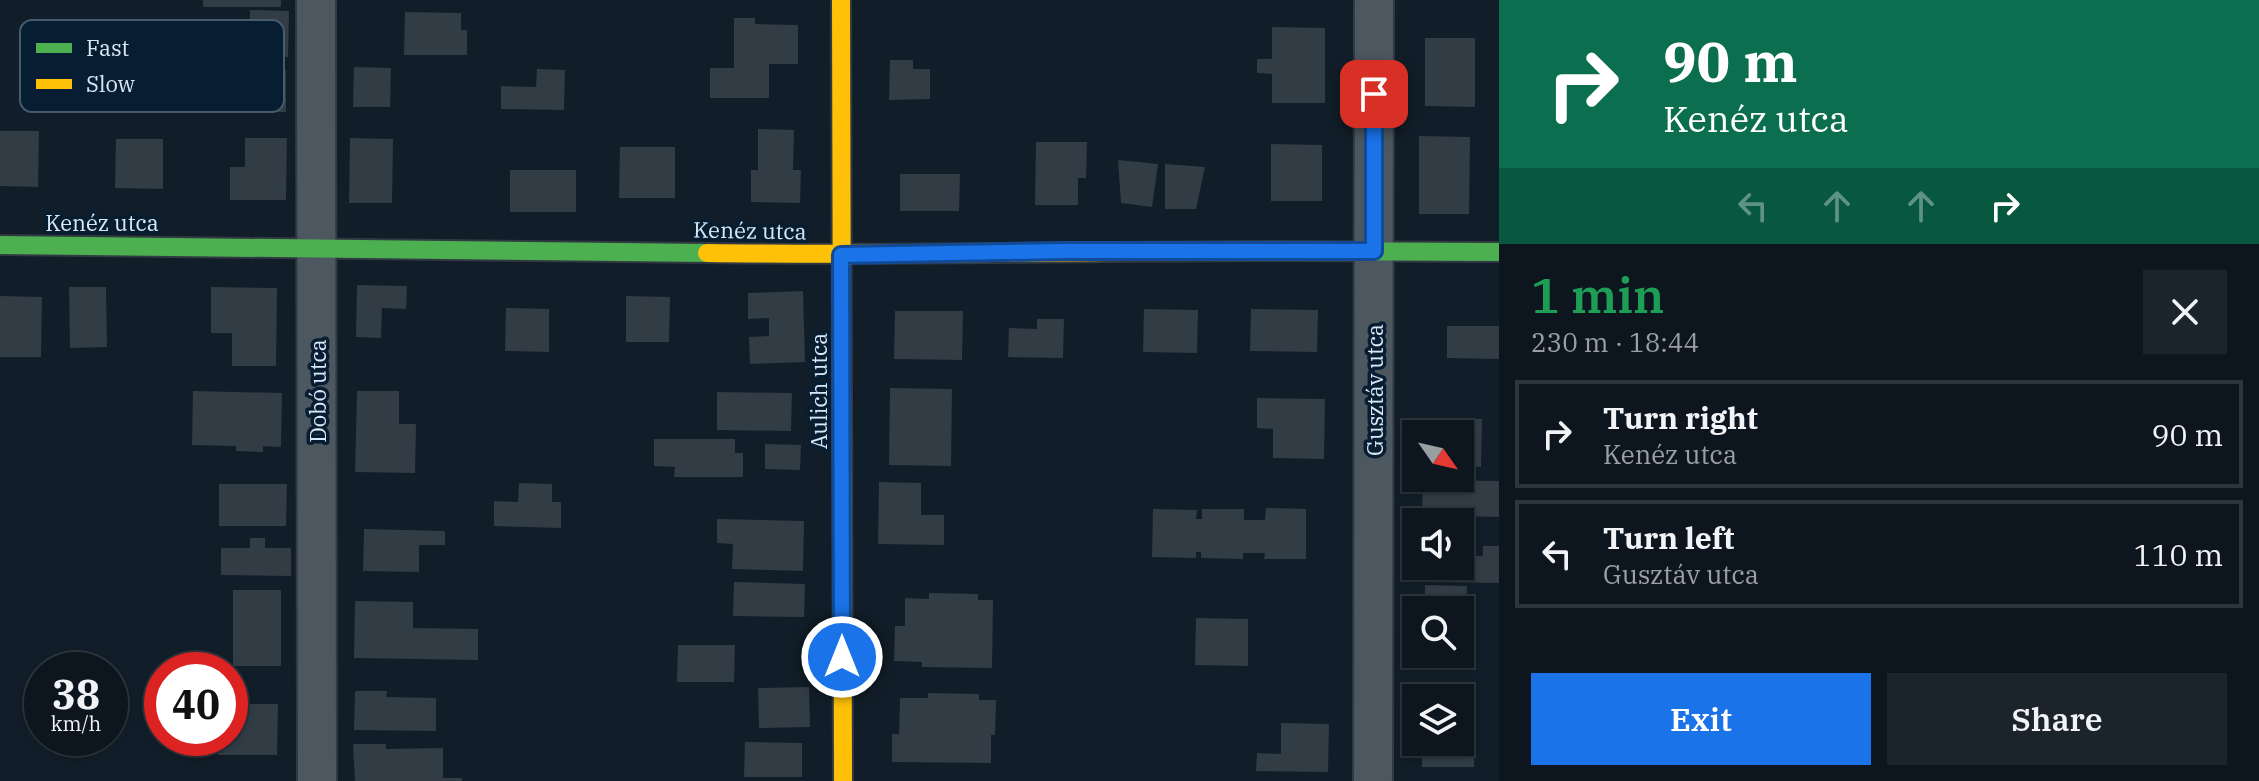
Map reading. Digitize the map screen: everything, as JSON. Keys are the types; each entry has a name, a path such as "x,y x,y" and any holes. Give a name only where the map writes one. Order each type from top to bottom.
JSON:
{"street":[{"name":"Dobó utca","path":"316,0 317,781"},
{"name":"Aulich utca","path":"841,0 843,781"},
{"name":"Gusztáv utca","path":"1373,781 1374,0"},
{"name":"Kenéz utca","path":"0,245 841,255 1065,251 1499,252"}],"building":[{"path":"203,0 281,0 281,7 203,7"},
{"path":"250,10 289,11 288,57 284,57 284,20 250,20"},
{"path":"405,12 461,13 461,30 467,30 467,55 404,55"},
{"path":"734,18 755,18 755,24 798,25 798,64 769,64 769,98 710,98 710,68 734,68"},
{"path":"1272,27 1325,28 1325,103 1272,103 1272,74 1257,73 1257,59 1272,59"},
{"path":"1425,38 1475,38 1475,107 1425,106"},
{"path":"890,60 913,60 913,69 930,69 930,99 889,100"},
{"path":"354,67 391,68 390,107 353,107"},
{"path":"537,69 565,70 564,110 501,109 501,86 536,87"},
{"path":"284,70 286,70 284,112"},
{"path":"758,129 794,130 793,170 801,170 800,203 751,202 751,170 758,170"},
{"path":"0,131 39,131 38,187 0,186"},
{"path":"1419,136 1470,137 1469,214 1419,214"},
{"path":"245,138 287,138 286,200 230,200 230,167 245,167"},
{"path":"350,138 393,139 392,203 349,203"},
{"path":"116,139 163,139 163,189 115,188"},
{"path":"1036,142 1087,142 1086,178 1078,178 1078,205 1035,205"},
{"path":"1271,144 1322,145 1322,201 1271,201"},
{"path":"620,147 675,147 675,198 619,198"},
{"path":"1118,160 1158,164 1152,207 1121,203"},
{"path":"1165,164 1205,167 1196,209 1165,209"},
{"path":"510,170 576,170 576,212 510,212"},
{"path":"900,174 960,174 959,211 900,211"},
{"path":"357,285 407,286 406,309 382,308 381,338 356,337"},
{"path":"69,287 106,287 107,347 70,348"},
{"path":"211,287 277,288 276,366 232,366 232,333 211,333"},
{"path":"803,291 805,362 750,364 749,337 769,336 769,318 748,319 748,293"},
{"path":"0,296 42,297 41,357 0,357"},
{"path":"626,296 670,297 669,342 626,342"},
{"path":"506,308 549,309 549,352 505,351"},
{"path":"1144,309 1198,310 1197,353 1143,352"},
{"path":"1251,309 1318,310 1317,352 1250,351"},
{"path":"895,311 963,311 962,360 894,359"},
{"path":"1037,319 1064,319 1063,358 1008,357 1009,328 1037,329"},
{"path":"1447,326 1499,326 1499,359 1447,358"},
{"path":"890,388 952,389 951,466 889,465"},
{"path":"193,391 282,393 281,447 263,446 263,452 236,451 236,446 192,445"},
{"path":"357,391 399,391 399,424 416,424 415,473 355,472"},
{"path":"717,392 792,393 791,431 717,430"},
{"path":"1257,398 1325,399 1324,459 1273,458 1273,429 1257,428"},
{"path":"1482,419 1481,467 1474,467 1474,420 1428,420"},
{"path":"654,439 735,439 735,453 743,453 743,477 674,477 675,467 654,466"},
{"path":"765,444 801,445 800,470 765,469"},
{"path":"1474,481 1499,481 1499,517 1474,516 1474,508 1422,508 1423,492 1474,492"},
{"path":"879,482 921,483 921,515 944,515 944,545 878,544"},
{"path":"519,483 552,484 552,502 561,502 561,528 494,526 494,501 518,502"},
{"path":"219,484 287,484 286,526 219,526"},
{"path":"1266,508 1306,509 1306,559 1264,559 1265,553 1243,553 1243,559 1201,558 1201,552 1196,552 1196,558 1152,557 1153,509 1197,510 1196,519 1202,519 1202,509 1244,509 1244,520 1265,520"},
{"path":"717,519 804,521 803,571 732,569 733,544 717,543"},
{"path":"364,529 445,531 445,545 419,545 419,572 363,571"},
{"path":"250,538 265,538 265,548 291,548 291,576 221,575 221,548 250,548"},
{"path":"1483,546 1499,546 1499,583 1426,582 1474,580 1474,556 1483,556"},
{"path":"734,582 805,584 804,617 733,616"},
{"path":"1425,585 1467,586 1467,596 1425,596"},
{"path":"233,590 281,590 281,666 248,666 248,652 233,652"},
{"path":"929,593 978,594 978,600 993,600 992,668 922,667 922,662 894,661 895,626 905,626 905,598 929,599"},
{"path":"355,601 413,602 413,628 478,629 478,660 354,658"},
{"path":"1196,618 1248,619 1248,666 1195,665"},
{"path":"678,645 735,645 734,682 677,682"},
{"path":"809,687 810,727 759,728 758,688"},
{"path":"355,691 387,691 386,697 436,698 436,731 354,730"},
{"path":"928,693 979,694 979,700 996,700 991,763 892,762 892,734 899,734 900,698 928,698"},
{"path":"1475,697 1474,767 1422,767 1422,756 1474,756"},
{"path":"248,704 278,704 277,755 248,755"},
{"path":"1281,723 1329,724 1328,772 1256,771 1257,753 1281,754"},
{"path":"745,742 802,743 802,777 744,777"},
{"path":"353,744 386,744 386,749 443,748 443,778 462,778 462,781 355,781"}],"traffic: fast":[{"path":"0,245 707,253"},
{"path":"1279,251 1499,252"}],"traffic: slow":[{"path":"841,0 843,781"},
{"path":"707,253 1279,251"}],"route":[{"path":"842,657 841,255 1374,251 1374,94"}]}
